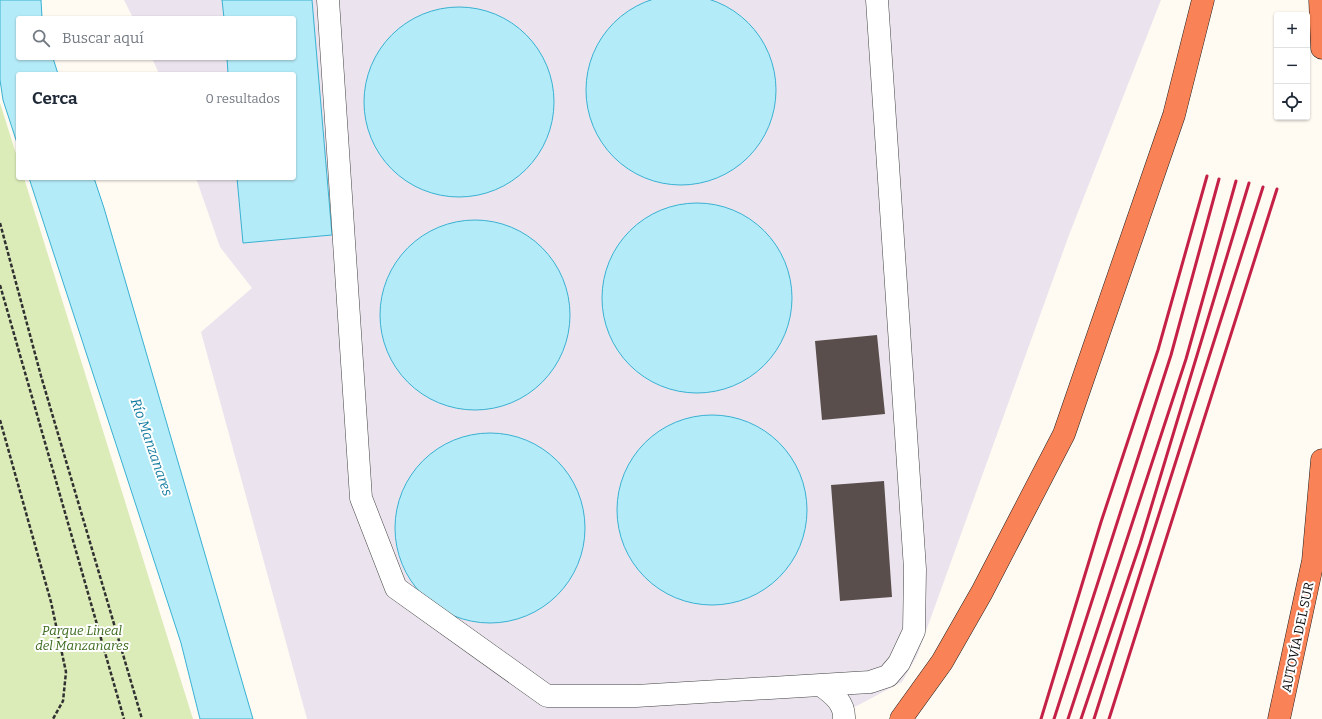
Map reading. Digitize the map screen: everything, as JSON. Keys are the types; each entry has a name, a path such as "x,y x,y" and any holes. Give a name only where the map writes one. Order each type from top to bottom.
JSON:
{"highway":[{"path":"901,719 942,662 982,592 1064,434 1174,115 1203,0"},
{"path":"1320,0 1322,48"},
{"name":"AUTOVÍA DEL SUR","path":"1279,719 1312,561 1322,460"}],"lane":[{"path":"328,0 361,498 396,588 547,696 636,696 870,682 888,676 899,663 914,631 915,569 877,0"},
{"path":"822,686 838,699 844,719"}],"path":[{"path":"0,223 42,376 142,719"},
{"path":"0,285 124,719"},
{"path":"0,420 51,602 66,672 63,701 53,719"}],"shaded area":[{"path":"124,0 1161,0 1069,235 917,656 902,682 832,719 307,719 201,332 252,288 220,247 197,180 296,180 296,72 158,72 153,60 296,60 296,16 132,16"}],"green space":[{"name":"Parque Lineal del Manzanares","path":"0,103 16,154 16,180 25,180 193,719 0,719"}],"water":[{"path":"654,-1 708,-1 734,11 748,23 760,37 772,63 776,90 772,117 760,143 748,157 734,169 708,181 681,185 654,181 628,169 614,157 602,143 590,117 586,90 590,63 602,37 614,23 628,11"},
{"path":"0,0 41,0 42,16 16,16 16,60 54,60 57,72 16,72 16,140 3,100 0,80"},
{"path":"222,0 312,0 332,235 243,243 237,180 296,180 296,72 228,72 227,60 296,60 296,16 224,16"},
{"path":"450,7 468,7 487,11 504,18 519,28 533,42 543,57 550,74 554,93 554,111 550,130 543,147 533,162 519,176 504,186 487,193 468,197 450,197 431,193 414,186 399,176 385,162 375,147 368,130 364,111 364,93 368,74 375,57 385,42 399,28 414,18 431,11"},
{"name":"Río Manzanares","path":"30,180 95,180 253,719 200,719 181,643"},
{"path":"688,203 706,203 725,207 742,214 764,231 776,245 785,262 792,289 792,307 785,334 776,351 764,365 742,382 725,389 706,393 688,393 669,389 652,382 630,365 618,351 606,326 602,307 602,289 606,270 613,253 630,231 644,219 669,207"},
{"path":"466,220 484,220 503,224 520,231 542,248 554,262 563,279 570,306 570,324 563,351 554,368 542,382 520,399 503,406 484,410 466,410 447,406 430,399 408,382 396,368 384,343 380,324 380,306 384,287 391,270 408,248 422,236 447,224"},
{"path":"703,415 721,415 740,419 757,426 779,443 791,457 800,474 807,501 807,519 800,546 791,563 779,577 757,594 740,601 721,605 703,605 684,601 667,594 645,577 633,563 621,538 617,519 617,501 621,482 628,465 645,443 659,431 684,419"},
{"path":"481,433 499,433 518,437 535,444 550,454 564,468 574,483 581,500 585,519 585,537 581,556 574,573 564,588 550,602 535,612 518,619 499,623 481,623 462,619 445,612 430,602 416,588 406,573 399,556 395,537 395,519 399,500 406,483 416,468 430,454 445,444 462,437"}],"building":[{"path":"877,335 885,414 822,420 815,341"},
{"path":"884,481 892,597 840,601 831,485"}],"railway":[{"path":"1041,719 1101,522 1158,350 1207,176"},
{"path":"1054,719 1171,355 1219,179"},
{"path":"1068,719 1186,359 1236,181"},
{"path":"1081,719 1140,544 1249,183"},
{"path":"1094,719 1263,187"},
{"path":"1109,719 1277,189"}]}
